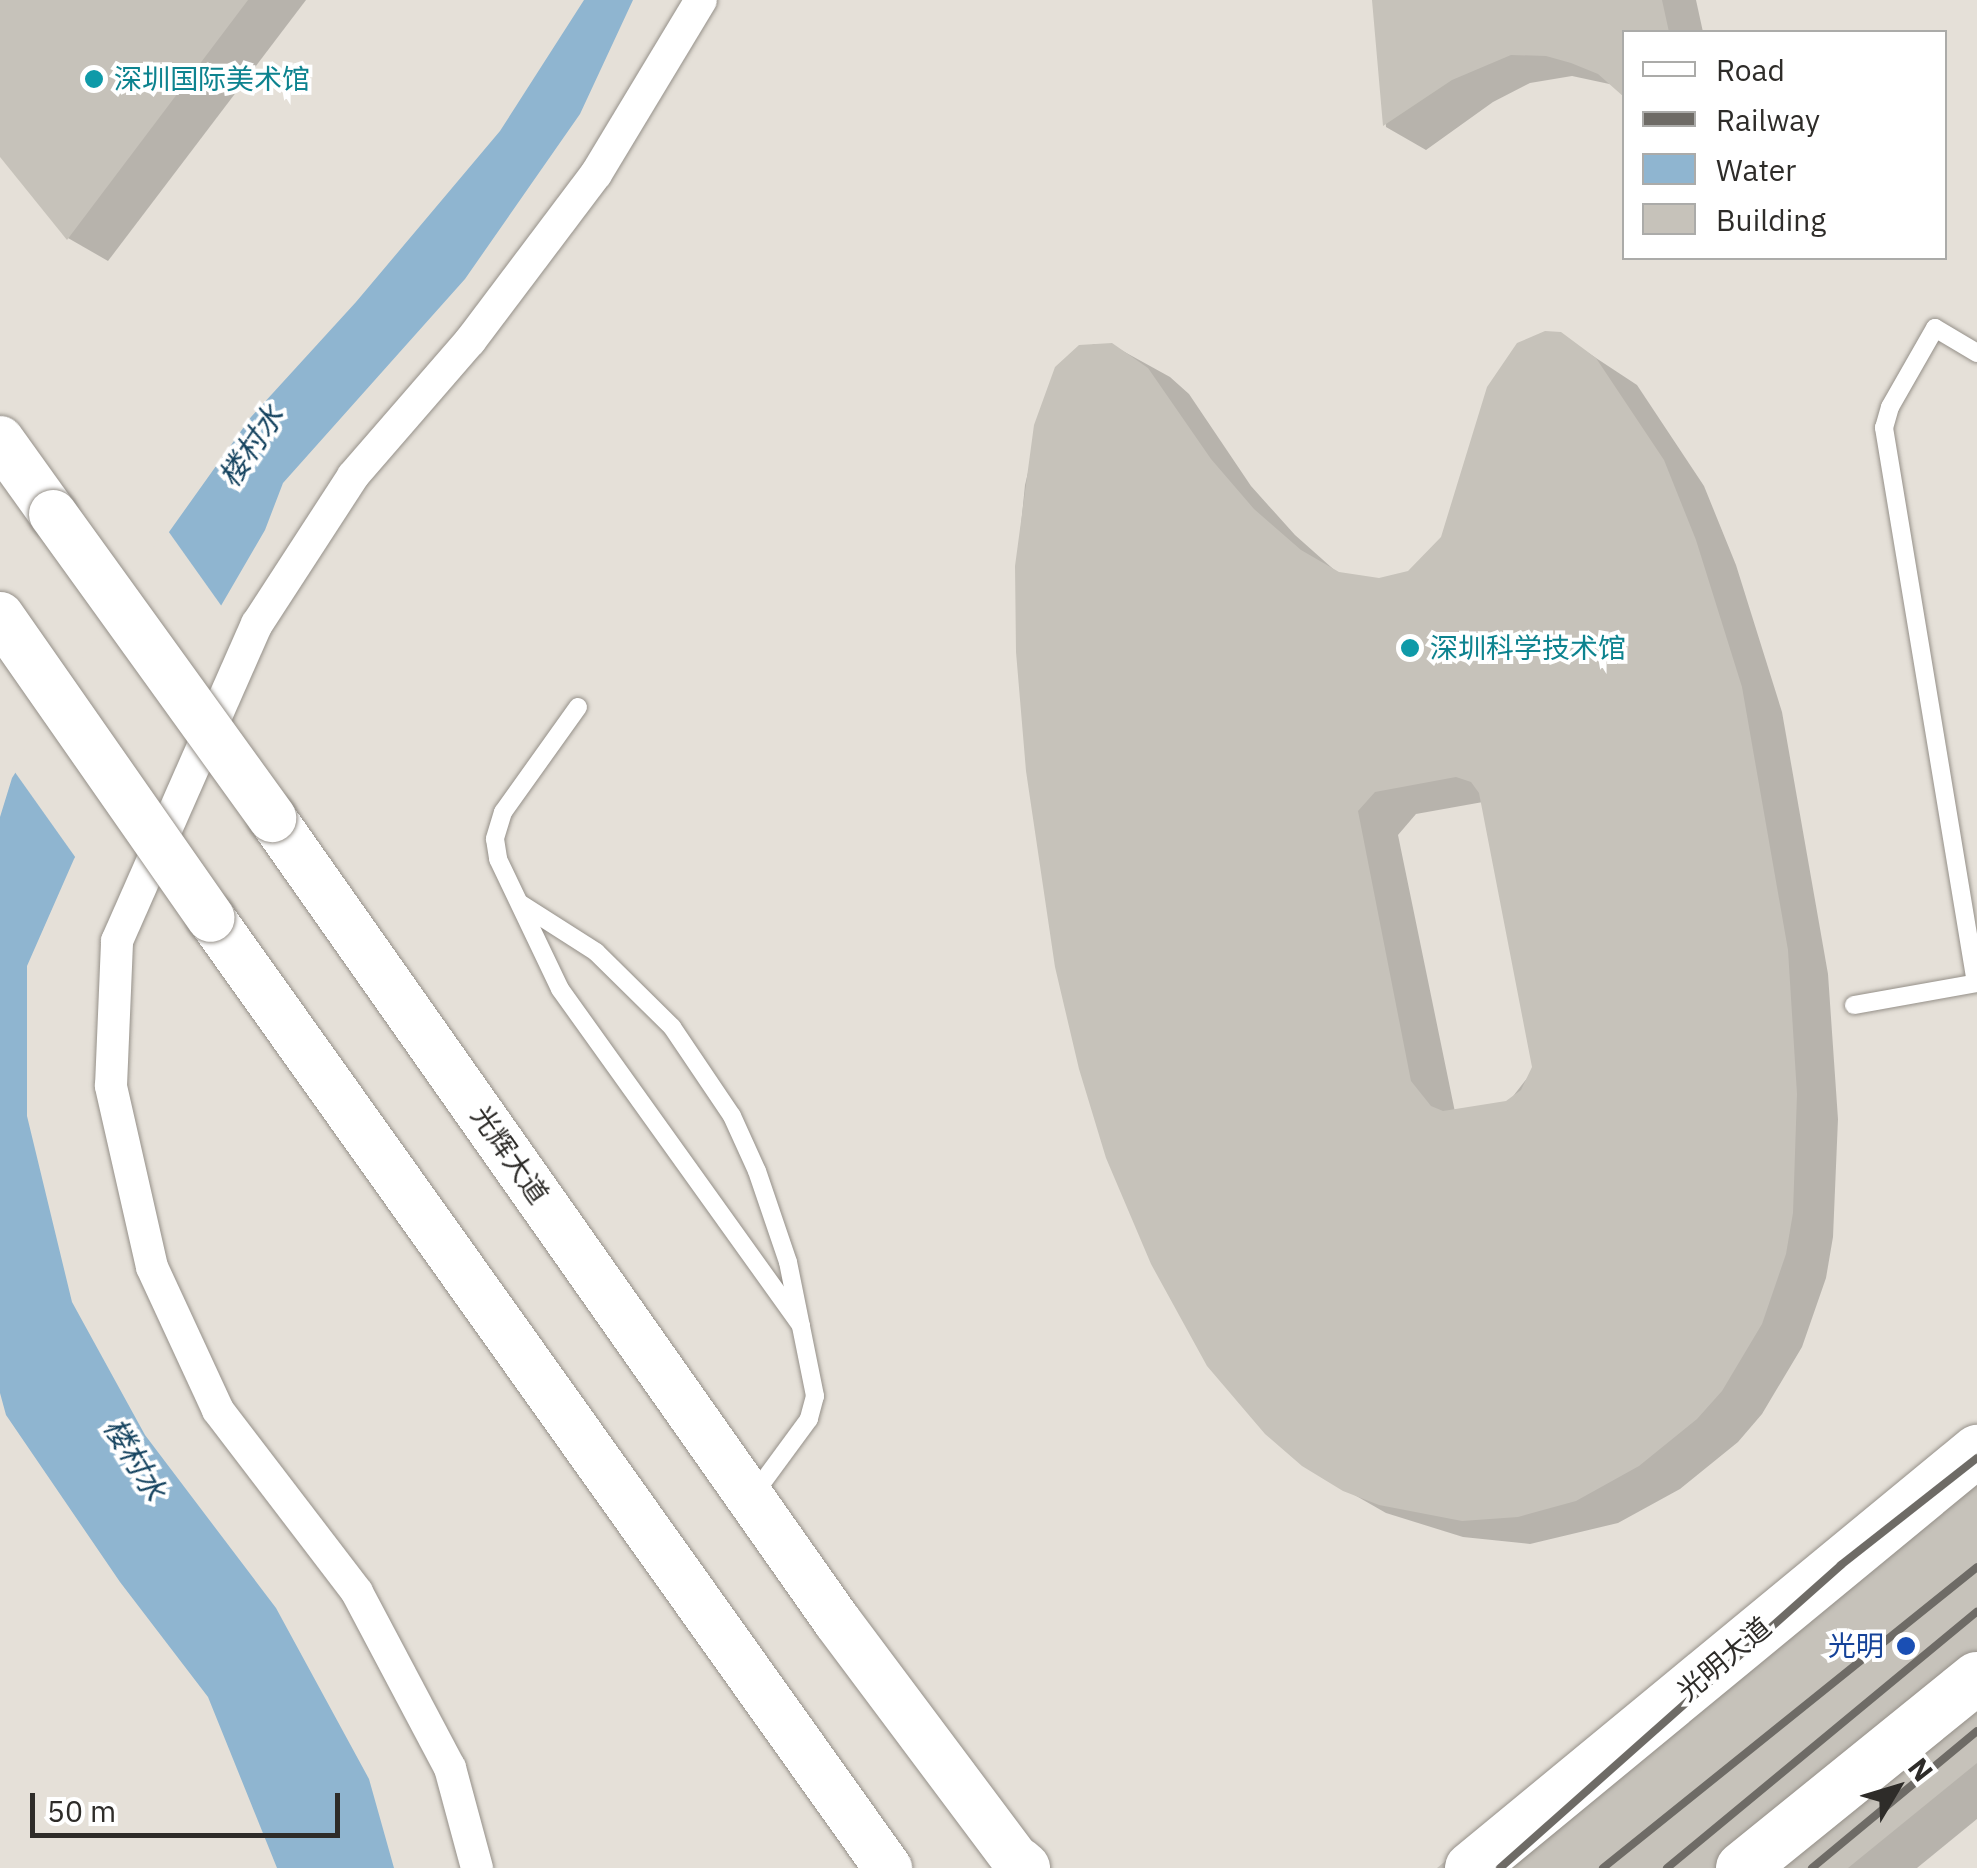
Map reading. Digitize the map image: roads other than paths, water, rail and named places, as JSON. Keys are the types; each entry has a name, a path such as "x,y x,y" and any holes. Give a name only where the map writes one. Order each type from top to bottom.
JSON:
{"main road":[{"name":"光辉大道","path":"0,440 272,818 751,1498 1021,1866"},
{"path":"0,616 888,1868"},
{"name":"光明大道","path":"1472,1868 1977,1451"},
{"path":"1742,1868 1977,1678"}],"street":[{"path":"477,1868 450,1768 366,1610 218,1410 152,1267 111,1086 117,940 257,624 353,476 470,341 596,174 701,0"}],"lane":[{"path":"1854,1006 1976,983 1885,454 1884,428 1890,406 1935,328 1977,352"},
{"path":"578,707 511,796 497,827 498,859 560,990 801,1326"},
{"path":"520,904 596,952 672,1027 714,1084 757,1172 788,1262 814,1379 813,1408 751,1498"}],"water":[{"name":"楼村水","path":"584,0 633,0 580,114 465,279 283,483 265,530 74,859 27,966 27,1116 72,1302 145,1435 276,1608 369,1779 394,1868 277,1868 208,1697 120,1582 6,1415 0,1393 0,817 12,778 169,532 251,417 356,302 500,131"}],"railway":[{"path":"1500,1868 1841,1565 1977,1458"},
{"path":"1603,1868 1977,1567"},
{"path":"1667,1868 1977,1612"},
{"path":"1812,1868 1977,1731"}],"place":[{"name":"深圳国际美术馆","path":"94,79"},
{"name":"深圳科学技术馆","path":"1410,648"},
{"name":"光明","path":"1906,1646"}]}
